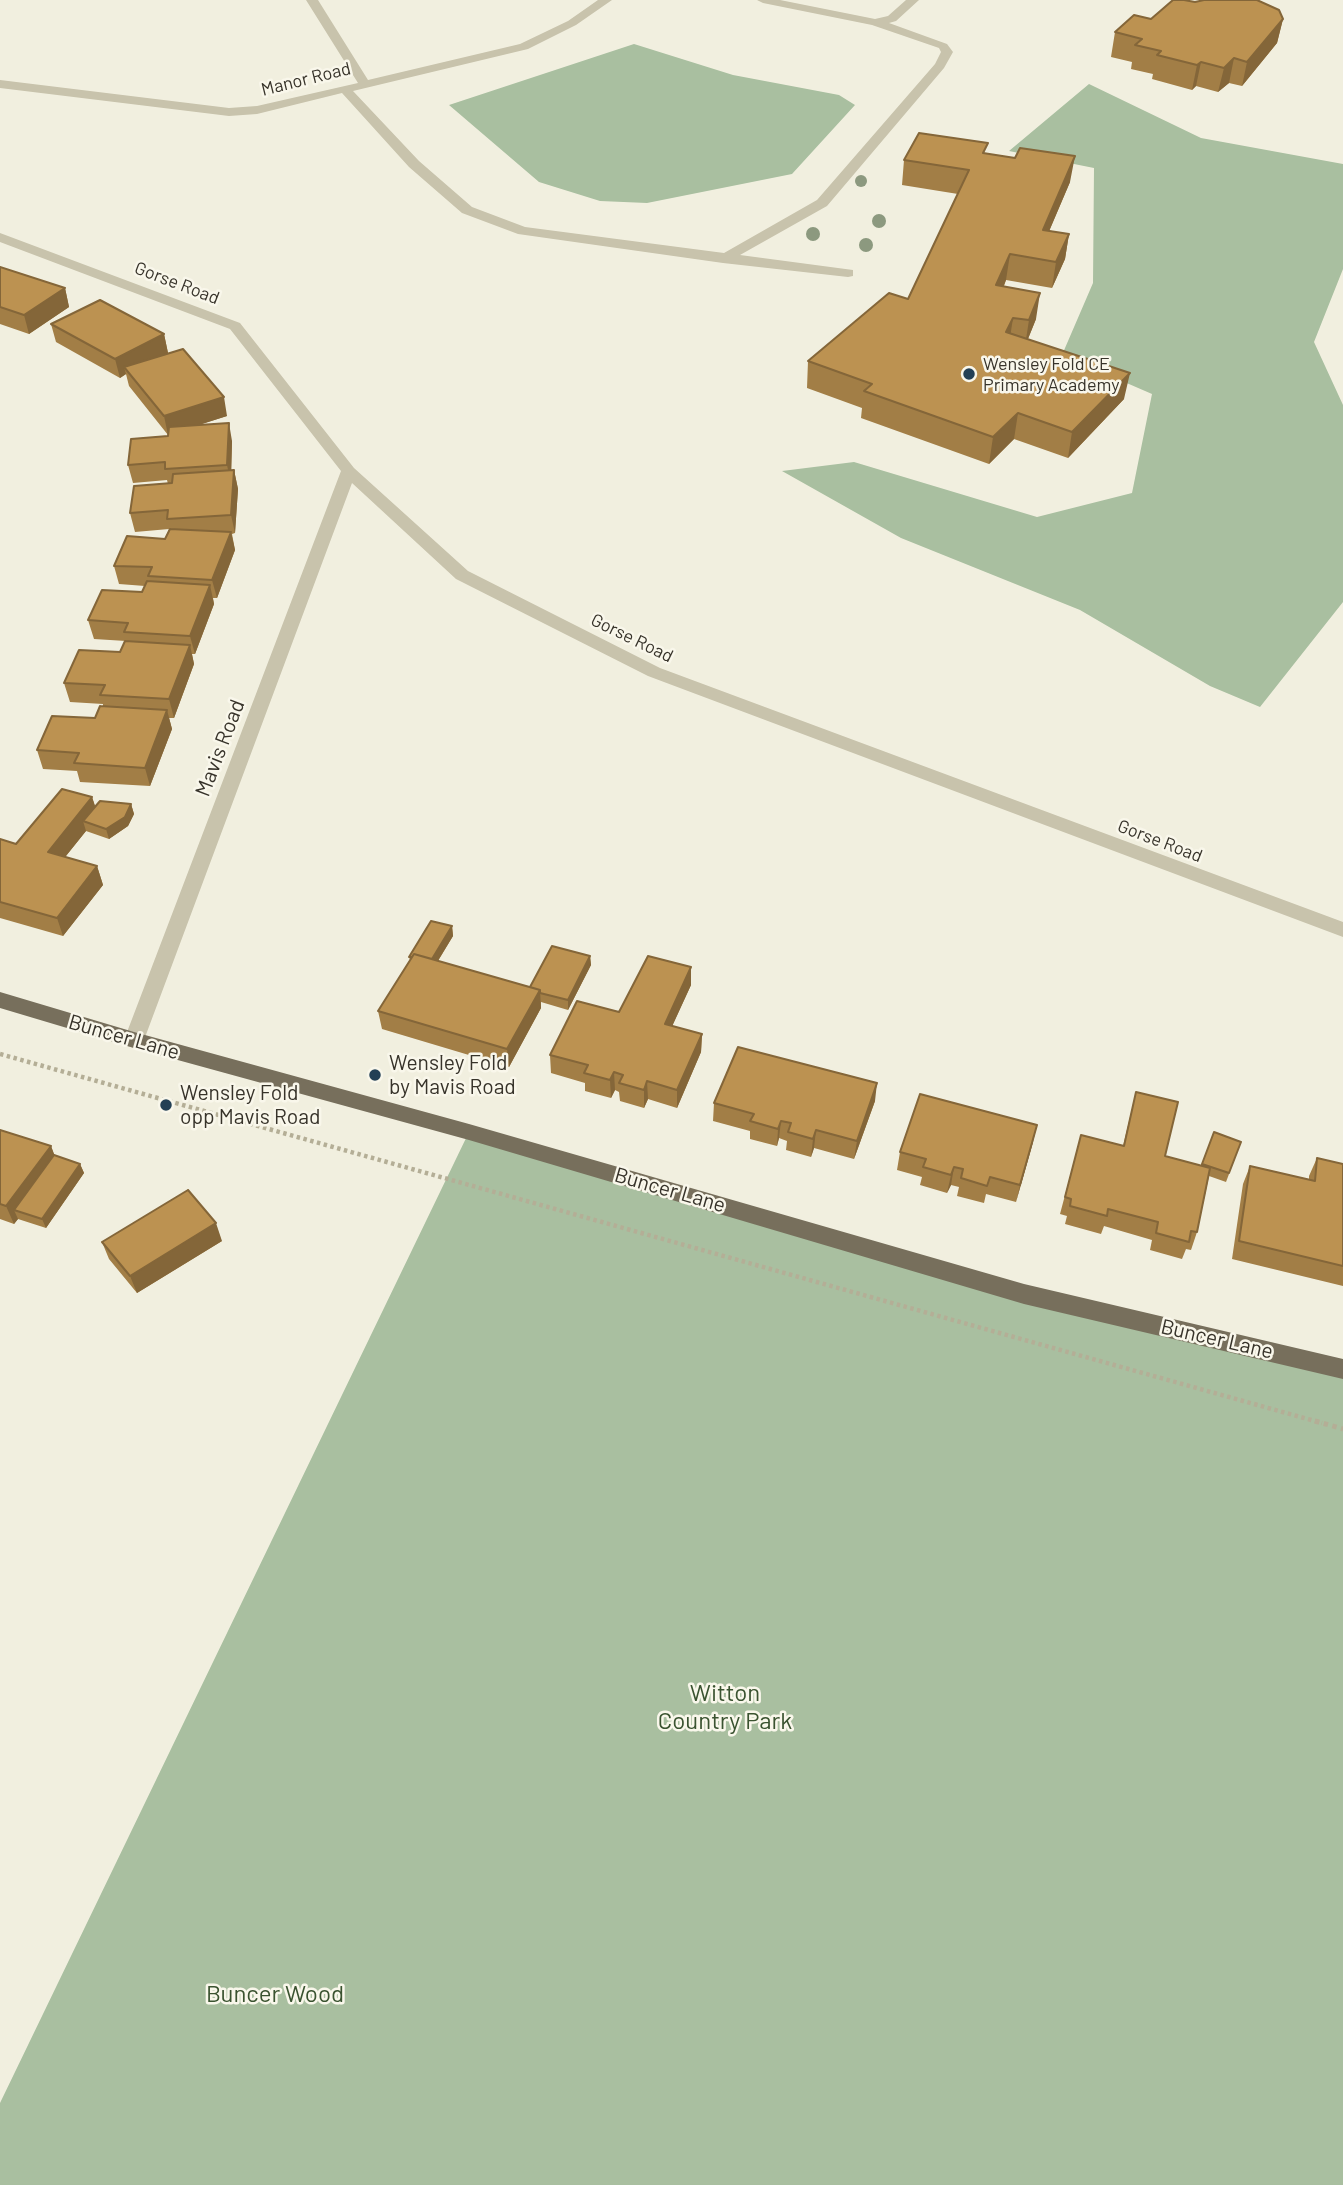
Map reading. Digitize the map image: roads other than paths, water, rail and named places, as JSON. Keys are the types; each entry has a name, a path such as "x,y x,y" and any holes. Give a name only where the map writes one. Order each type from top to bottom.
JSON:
{"main road":[{"name":"Buncer Lane","path":"0,1000 134,1040 469,1132 1024,1294 1343,1369"}],"street":[{"path":"312,0 364,83"},
{"name":"Manor Road","path":"0,84 229,112 280,106 364,83 524,47 572,23 606,0"},
{"path":"723,259 821,203 940,65 947,52 943,47 875,22 765,0"},
{"path":"875,22 892,19 914,0"},
{"path":"344,88 414,164 467,210 523,231 723,259 848,273"},
{"name":"Gorse Road","path":"0,237 235,326 349,471 462,575 654,672 1343,930"},
{"name":"Mavis Road","path":"134,1040 349,471"}],"place":[{"name":"Wensley Fold CE Primary Academy","path":"969,374"},
{"name":"Wensley Fold by Mavis Road","path":"375,1075"},
{"name":"Wensley Fold opp Mavis Road","path":"166,1105"}],"park label":[{"name":"Witton Country Park","path":"725,1707"},
{"name":"Buncer Wood","path":"275,1994"}]}
